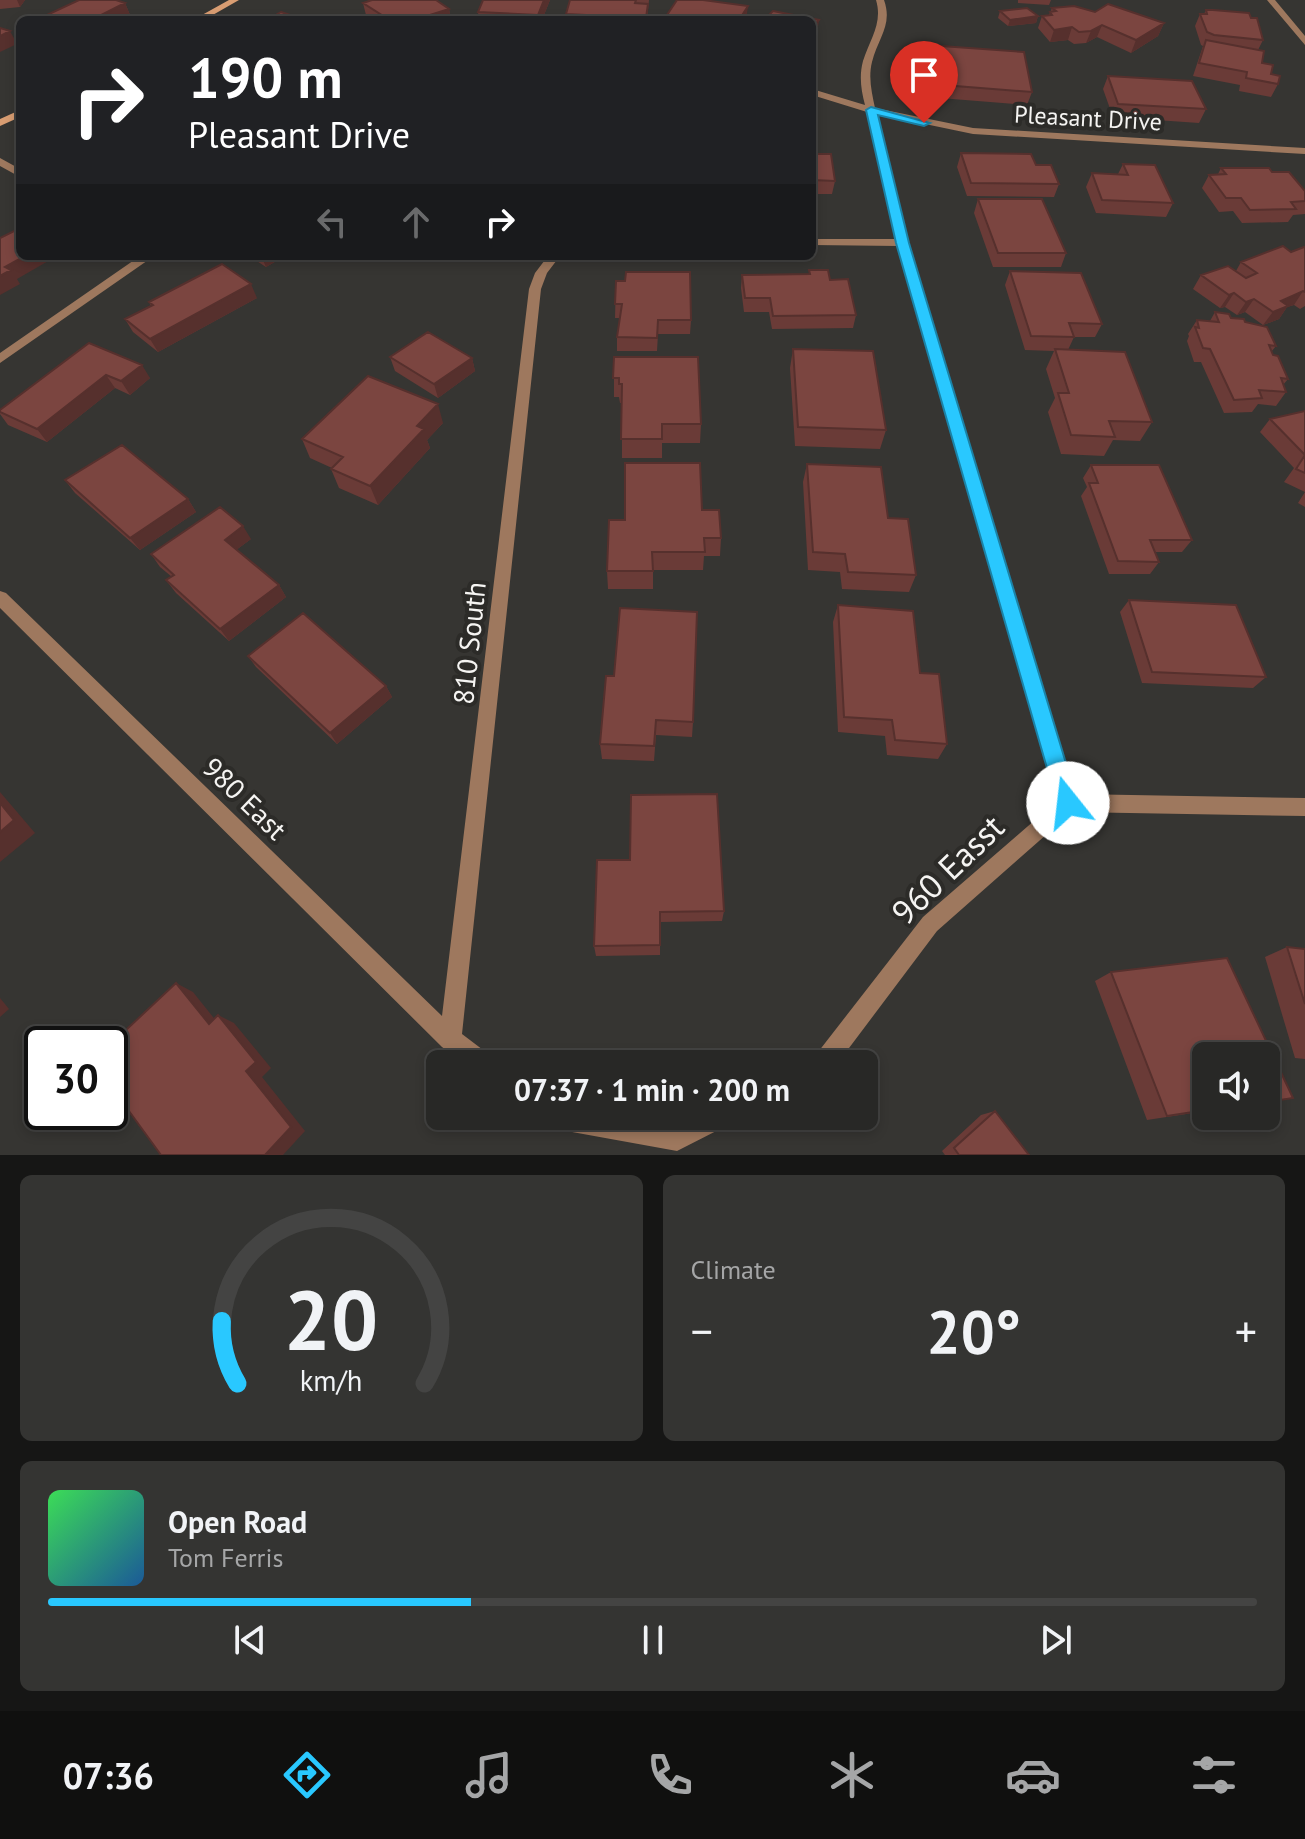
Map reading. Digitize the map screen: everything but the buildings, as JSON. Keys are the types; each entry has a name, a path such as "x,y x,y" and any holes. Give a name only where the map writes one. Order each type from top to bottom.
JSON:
{"street":[{"path":"205,16 235,0"},
{"path":"880,0 885,15 867,63 865,85 903,243 1068,803 1305,807"},
{"path":"1271,0 1305,42"},
{"name":"Pleasant Drive","path":"816,93 871,110 973,131 1305,151"},
{"path":"816,242 903,243"},
{"path":"0,359 141,260"},
{"name":"810 South","path":"450,1039 535,289 551,260"},
{"name":"980 East","path":"0,598 450,1039"},
{"name":"960 Easst","path":"834,1050 930,924 1068,803"},
{"path":"450,1039 465,1050"},
{"path":"627,1130 677,1139 695,1130"}],"route":[{"path":"924,123 871,110 903,243 1068,803"}]}
